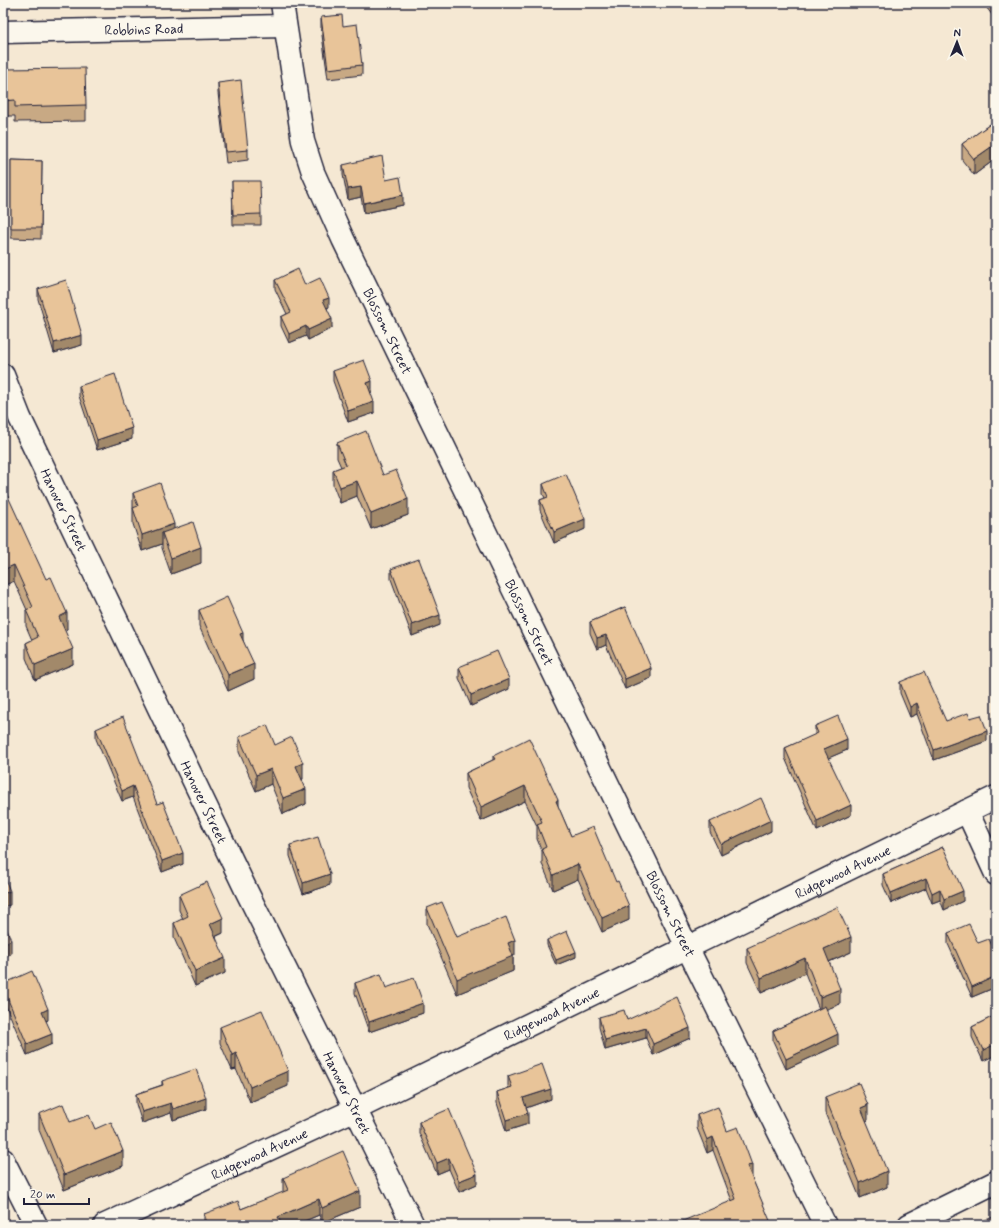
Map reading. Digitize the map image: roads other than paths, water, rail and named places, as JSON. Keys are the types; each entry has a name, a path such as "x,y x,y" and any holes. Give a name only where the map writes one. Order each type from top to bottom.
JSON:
{"street":[{"name":"Blossom Street","path":"282,3 303,140 313,172 350,253 687,947 825,1225"},
{"name":"Robbins Road","path":"3,32 285,26"},
{"name":"Hanover Street","path":"3,375 27,432 244,885 413,1225"},
{"name":"Ridgewood Avenue","path":"105,1225 356,1109 996,797"},
{"path":"967,811 996,874"},
{"path":"3,1160 36,1225"},
{"path":"909,1225 996,1182"}]}
